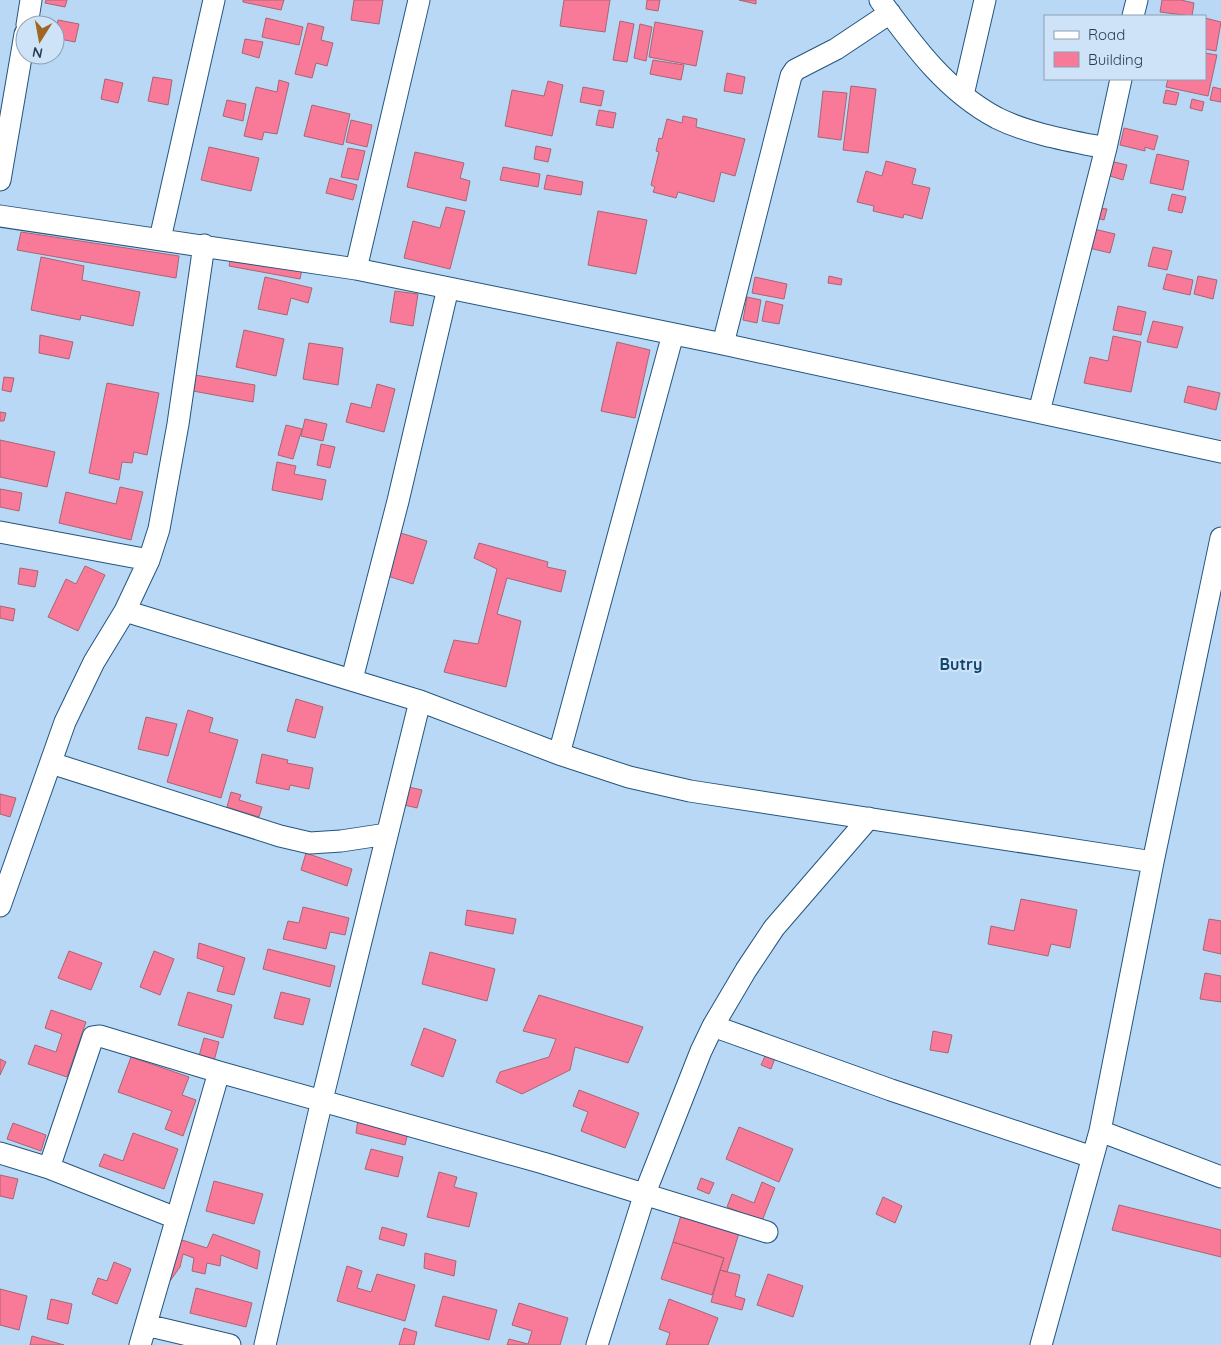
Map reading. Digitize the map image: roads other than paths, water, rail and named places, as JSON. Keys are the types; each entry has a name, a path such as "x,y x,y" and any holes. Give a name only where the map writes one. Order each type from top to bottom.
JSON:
{"street":[{"path":"29,15 31,0"},
{"path":"160,239 214,0"},
{"path":"356,269 419,0"},
{"path":"963,95 985,0"},
{"path":"1134,15 1137,0"},
{"path":"723,344 791,76 795,70 836,49 885,7 933,69 963,95 997,118 1029,130 1106,148"},
{"path":"0,180 20,65"},
{"path":"1039,412 1106,148 1121,80"},
{"path":"0,216 356,269 723,344 1221,452"},
{"path":"0,906 65,722 79,690 125,611 149,560 159,529 169,479 204,245"},
{"path":"352,679 398,501 448,288"},
{"path":"559,754 674,334"},
{"path":"0,532 149,560"},
{"path":"1041,1345 1074,1232 1100,1132 1221,538"},
{"path":"125,611 420,701 559,754 630,777 690,791 1154,862"},
{"path":"265,1345 322,1100 420,701"},
{"path":"51,763 280,836 310,843 387,834"},
{"path":"597,1345 645,1193 701,1051 713,1026 746,970 774,928 869,818"},
{"path":"713,1026 891,1090 1092,1157"},
{"path":"49,1168 94,1036 100,1036 219,1072 645,1193 767,1232"},
{"path":"140,1345 219,1072"},
{"path":"1100,1132 1221,1177"},
{"path":"0,1153 49,1168 176,1218"},
{"path":"146,1325 230,1345"}],"district":[{"name":"Butry","path":"961,664"}]}
